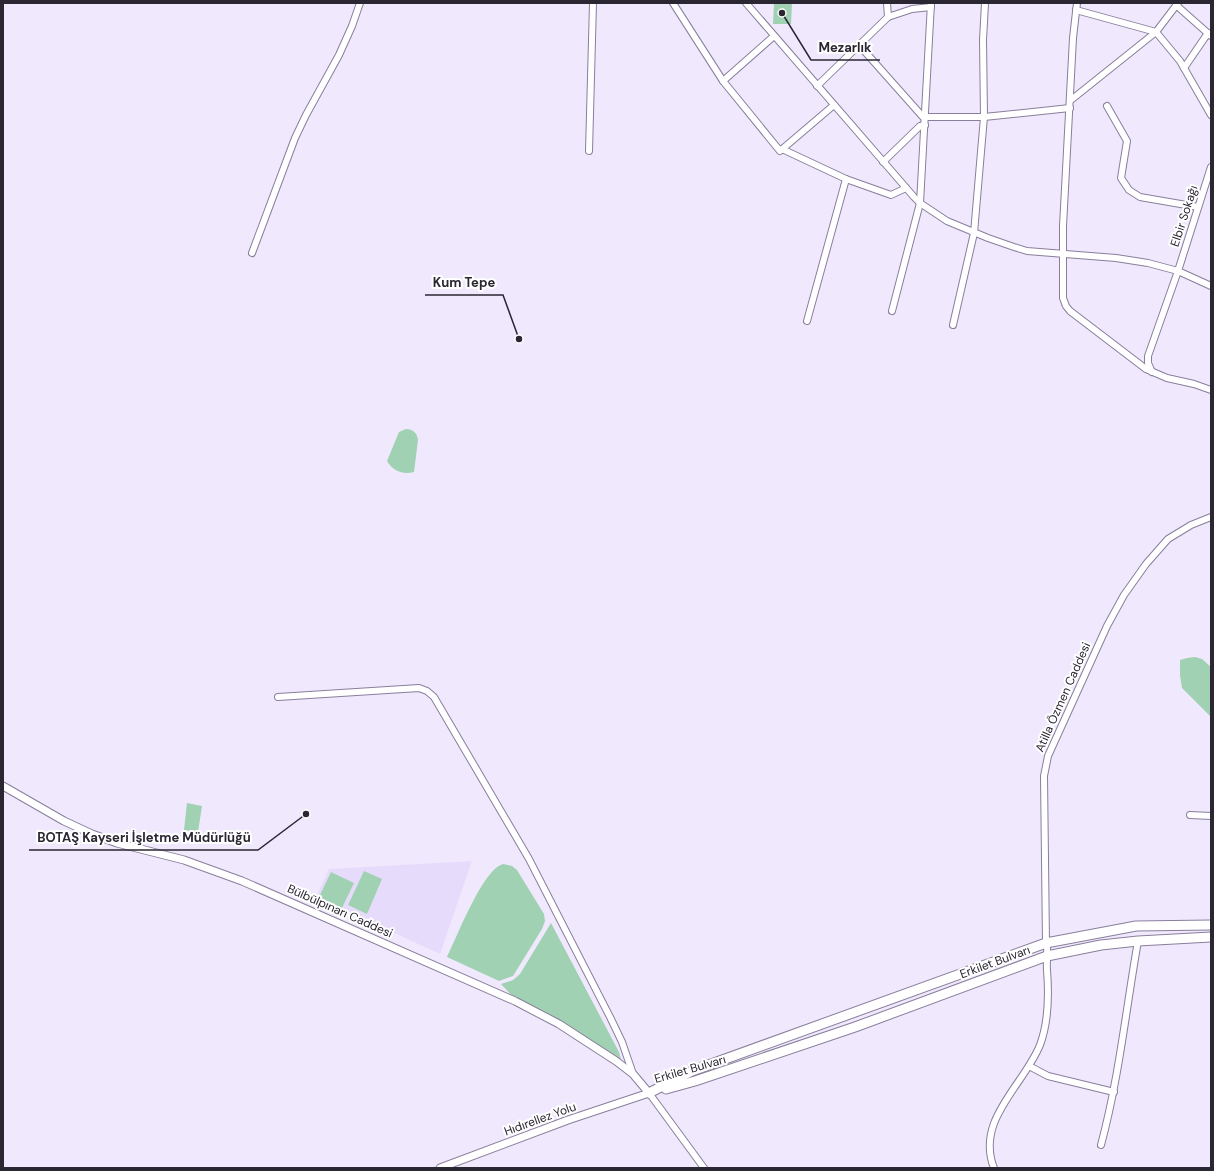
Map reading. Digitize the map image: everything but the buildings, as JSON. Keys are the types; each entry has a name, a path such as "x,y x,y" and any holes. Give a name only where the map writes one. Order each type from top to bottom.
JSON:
{"main road":[{"name":"Erkilet Bulvarı","path":"649,1093 692,1071 1046,943 1136,926 1211,925"},
{"name":"Erkilet Bulvarı","path":"649,1093 695,1081 855,1027 1047,956 1102,945 1138,941 1211,937"}],"street":[{"path":"252,252 295,138 339,55 360,3"},
{"path":"589,152 593,3"},
{"path":"673,3 723,81 780,151 782,149 846,179 891,195 906,188"},
{"path":"746,3 906,188 920,203 947,221 974,233 1027,251 1132,261 1178,271 1211,286"},
{"path":"887,3 888,17"},
{"path":"953,325 974,233 984,117 983,40 985,3"},
{"path":"1071,100 1156,32 1177,4 1209,34 1184,68"},
{"path":"817,86 888,17 912,9 931,5 920,203 892,311"},
{"path":"1211,114 1184,68 1170,48 1156,32 1076,6 1062,254 1063,298 1068,309 1140,365 1167,378 1194,384 1211,390"},
{"path":"723,81 774,36"},
{"path":"858,45 920,115 925,118 984,117 1070,108"},
{"path":"782,149 834,105"},
{"path":"1107,106 1127,141 1121,178 1126,187 1140,197 1198,207"},
{"path":"883,162 920,126 924,125"},
{"name":"Elbir Sokağı","path":"1152,372 1149,366 1148,356 1178,271 1211,167"},
{"path":"807,321 846,179"},
{"name":"Atilla Özmen Caddesi","path":"994,1168 989,1145 992,1127 998,1114 1029,1066 1040,1045 1046,1023 1049,990 1048,950 1046,943 1044,782 1048,756 1107,626 1124,595 1146,564 1168,539 1190,525 1211,517"},
{"path":"278,697 419,688 427,691 434,697 529,859 610,1017 622,1042 633,1070 633,1074"},
{"name":"Bülbülpınarı Caddesi","path":"3,786 54,816 92,834 184,860 242,881 481,985 559,1024 616,1061 633,1074 649,1093"},
{"path":"1190,815 1211,816"},
{"path":"1101,1145 1114,1092 1138,941"},
{"path":"1029,1066 1048,1076 1114,1092"},
{"path":"649,1093 704,1168"},
{"name":"Hıdırellez Yolu","path":"440,1168 568,1120 649,1093"}],"shaded area":[{"path":"472,861 440,954 316,897 329,869"}],"green space":[{"path":"774,3 792,3 791,24 773,24"},
{"path":"406,429 414,432 417,435 418,440 414,472 410,473 395,470 387,461 399,432"},
{"path":"1195,657 1202,659 1211,667 1211,717 1182,688 1180,660"},
{"path":"187,803 202,806 198,832 184,830"},
{"path":"503,864 512,866 517,870 544,914 545,921 542,929 513,976 499,981 447,957 479,890 495,869"},
{"path":"364,871 382,879 367,914 348,905"},
{"path":"331,872 354,883 342,908 319,897"},
{"path":"551,923 619,1052 623,1067 519,1003 501,984 513,980 520,974"}],"place":[{"name":"Mezarlık","path":"782,13"},
{"name":"Kum Tepe","path":"519,339"},
{"name":"BOTAŞ Kayseri İşletme Müdürlüğü","path":"306,814"}]}
